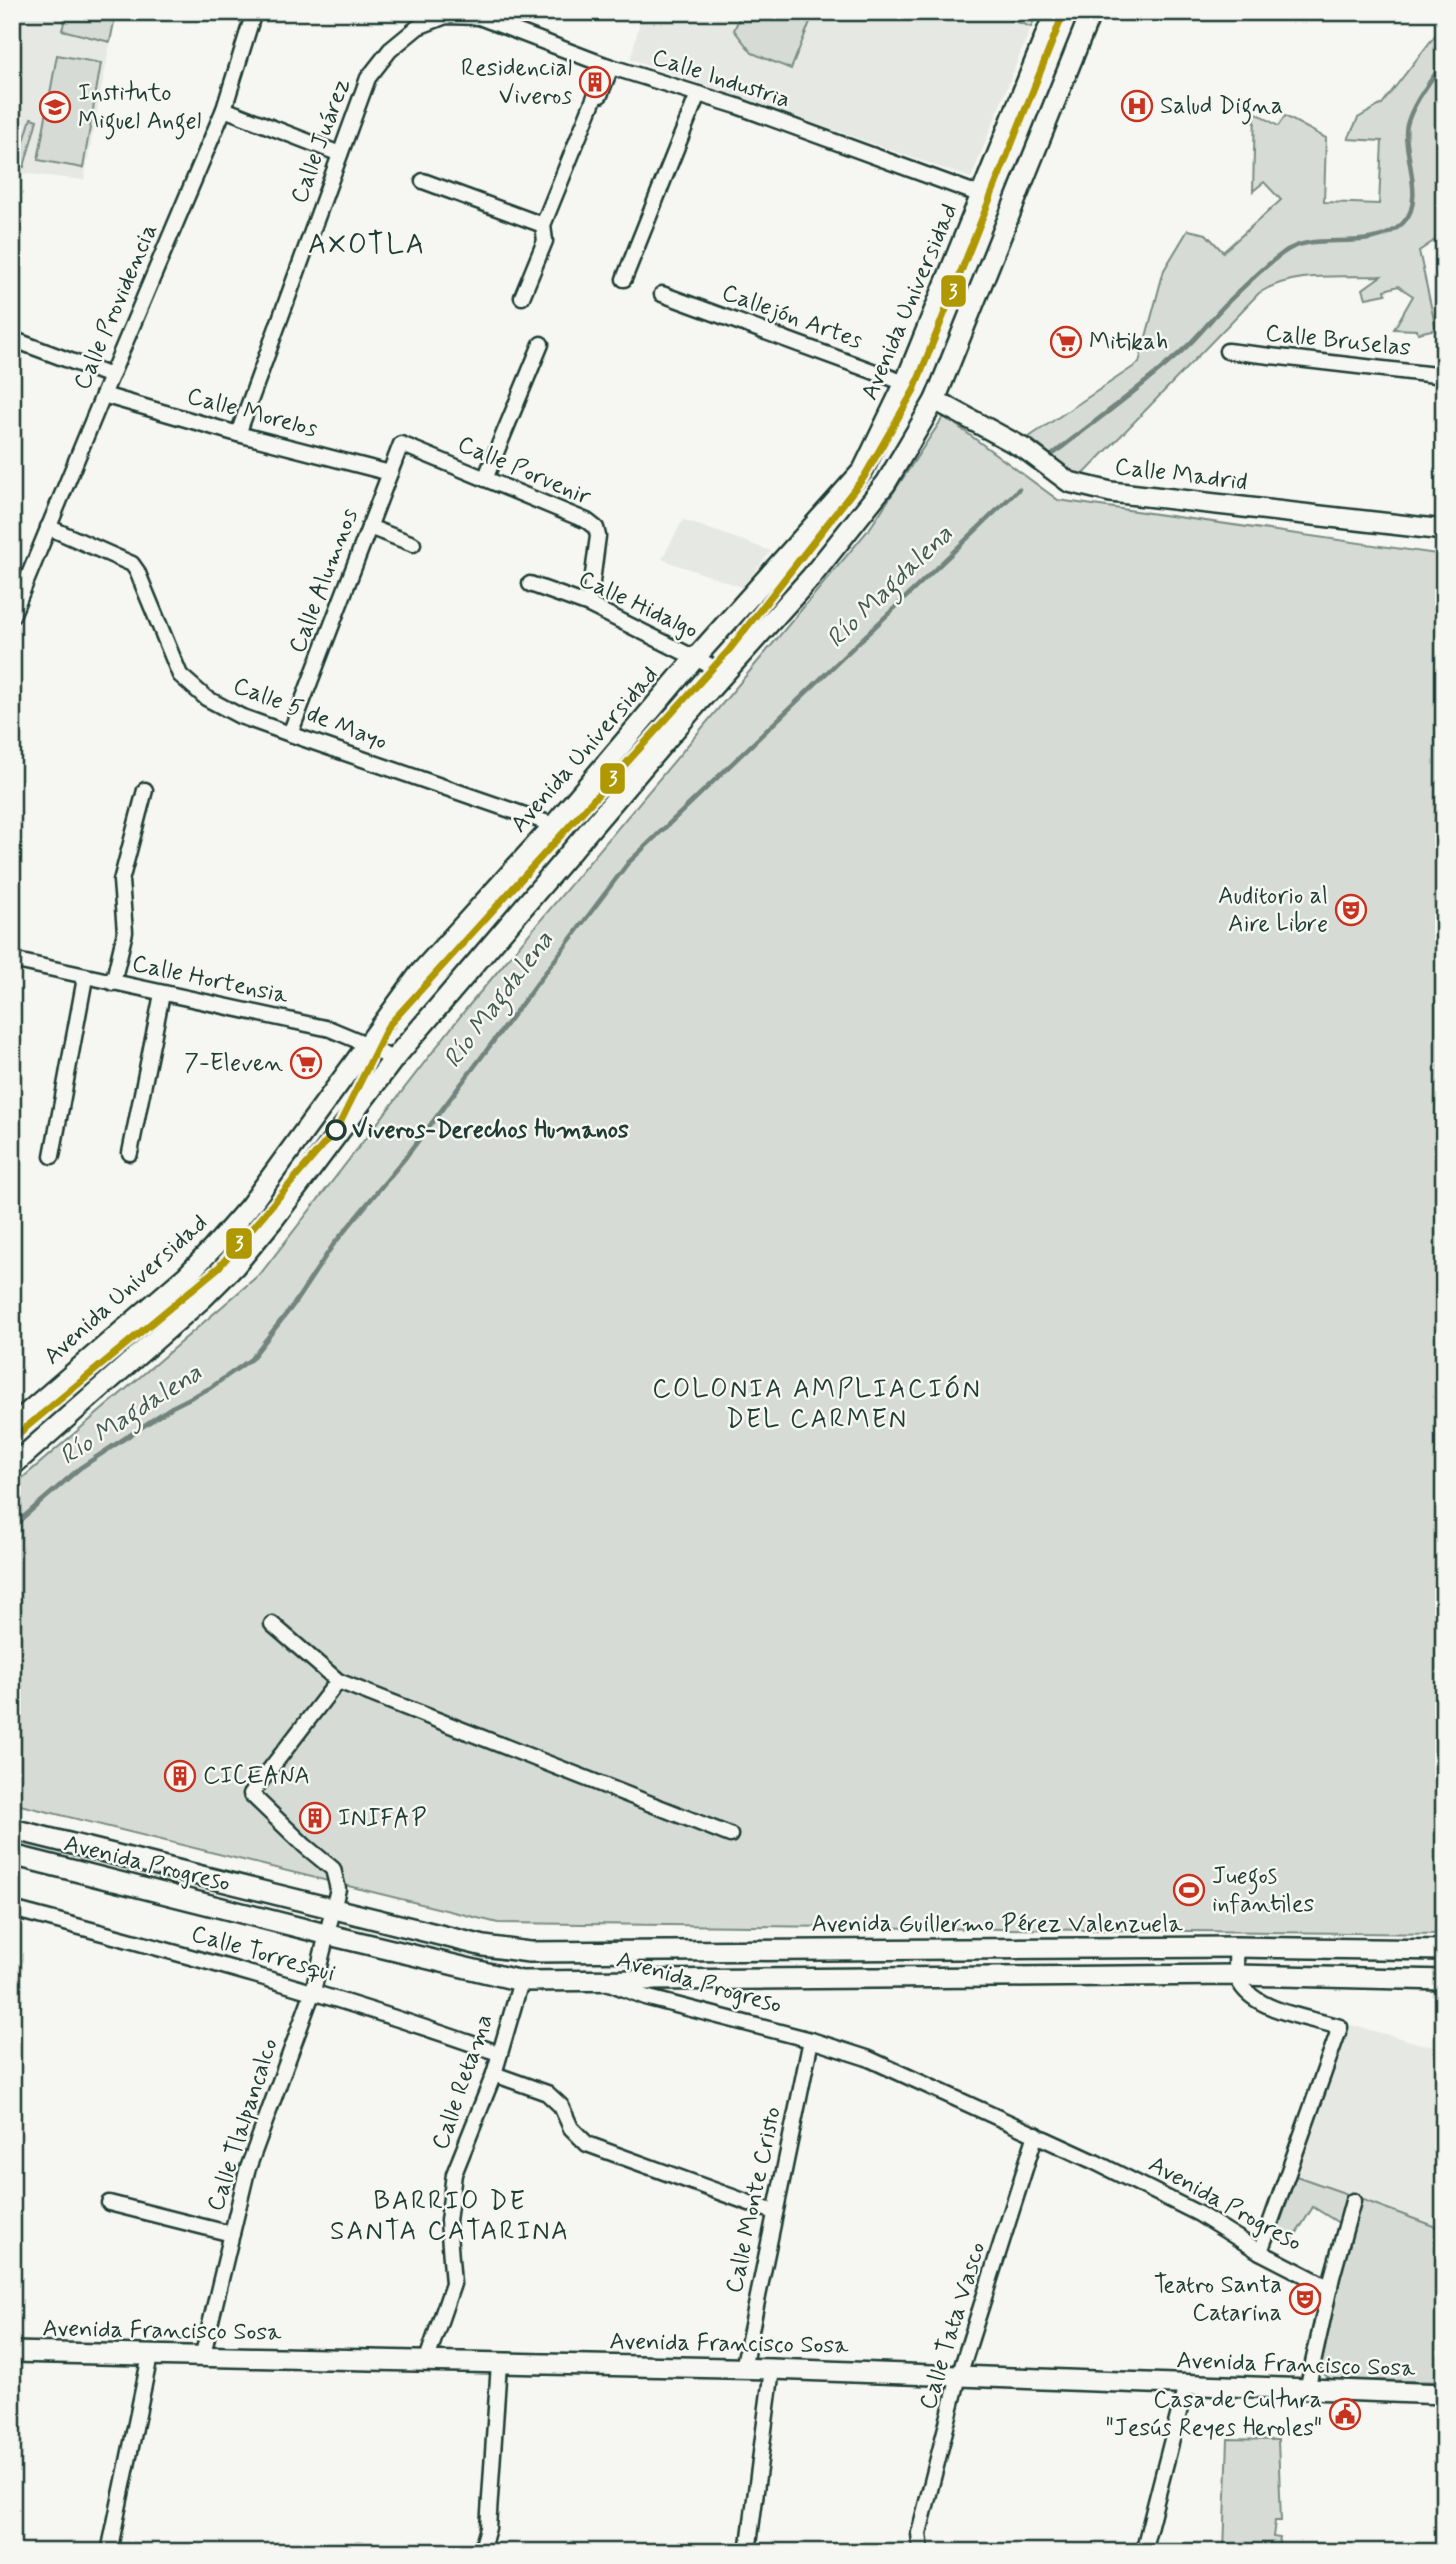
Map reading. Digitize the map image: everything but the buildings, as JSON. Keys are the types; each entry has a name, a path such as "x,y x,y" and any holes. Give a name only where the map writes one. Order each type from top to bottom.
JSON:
{"street":[{"name":"Calle Providencia","path":"12,616 224,109 254,12"},
{"name":"Avenida Universidad","path":"12,1426 186,1276 213,1248 256,1197 419,974 554,825 696,657 863,470 905,383 1055,12"},
{"path":"12,1466 203,1298 235,1266 273,1220 393,1060 695,705 812,576 886,483 935,400 1091,12"},
{"name":"Calle Industria","path":"446,14 480,17 605,65 698,94 981,195"},
{"name":"Calle Juárez","path":"237,434 368,78 390,50 418,27 446,14"},
{"path":"522,297 545,241 543,225 596,94 600,95 611,67 605,65"},
{"path":"624,279 698,94"},
{"path":"224,109 340,154"},
{"path":"424,181 543,225"},
{"name":"Callejón Artes","path":"662,294 905,383"},
{"path":"12,339 111,376"},
{"path":"485,479 541,344"},
{"name":"Calle Bruselas","path":"1227,351 1444,376"},
{"name":"Calle Morelos","path":"103,395 237,434 390,473"},
{"name":"Calle Madrid","path":"935,400 1025,449 1061,477 1075,484 1111,492 1444,530"},
{"name":"Calle Porvenir","path":"401,444 587,521 596,528 598,536 589,605"},
{"name":"Calle Alumnos","path":"290,734 401,444"},
{"name":"Calle 5 de Mayo","path":"48,527 132,564 180,676 206,698 240,716 554,825"},
{"path":"369,527 413,544"},
{"name":"Calle Hidalgo","path":"530,584 589,605 725,673"},
{"path":"670,689 695,705"},
{"path":"113,983 125,932 121,881 145,790"},
{"name":"Calle Hortensia","path":"12,960 85,978 330,1029 366,1044 393,1060"},
{"path":"52,1156 85,978"},
{"path":"131,1153 162,994"},
{"path":"272,1624 338,1681 730,1835"},
{"name":"Calle Tlalpancalco","path":"202,2358 247,2171 313,1990 338,1889 333,1869 304,1846 251,1794 338,1681"},
{"name":"Avenida Progreso","path":"12,1829 484,1946 529,1952 592,1951"},
{"name":"Avenida Progreso","path":"12,1855 521,1981 600,1979 645,1997 811,2040 867,2058 1036,2134 1199,2214 1260,2252 1330,2288"},
{"path":"158,1892 165,1868"},
{"name":"Calle Torresqui","path":"12,1909 313,1990 498,2053"},
{"path":"1237,1947 1237,1975 1246,1993 1265,2006 1340,2027 1260,2252"},
{"name":"Avenida Guillermo Pérez Valenzuela","path":"592,1951 1237,1947 1444,1950"},
{"path":"592,1951 600,1979 1237,1975 1444,1980"},
{"name":"Calle Retama","path":"426,2361 453,2284 448,2221 454,2175 494,2074 521,1981"},
{"name":"Calle Monte Cristo","path":"743,2369 811,2040"},
{"path":"494,2074 547,2093 561,2106 570,2128 587,2144 774,2212"},
{"name":"Calle Tata Vasco","path":"921,2552 919,2533 959,2376 1036,2134"},
{"path":"1307,2390 1353,2201"},
{"path":"109,2203 232,2234"},
{"name":"Avenida Francisco Sosa","path":"12,2352 772,2369 1444,2394"},
{"path":"109,2552 150,2356"},
{"path":"481,2552 488,2528 499,2363"},
{"path":"748,2552 772,2369"},
{"path":"1143,2552 1186,2385"}],"shaded area":[{"name":"Instituto Miguel Angel","path":"12,12 116,12 84,180 12,172"},
{"path":"67,12 116,12 110,42 62,30"},
{"path":"642,12 1037,12 971,178 631,59"},
{"path":"742,12 814,12 791,69 752,53 734,30"},
{"path":"1002,12 1037,12 1031,27 1000,16"},
{"path":"1444,24 1444,115 1439,123 1444,145 1444,234 1419,251 1436,329 1418,333 1417,330 1394,329 1413,296 1398,286 1385,290 1386,294 1366,298 1363,289 1381,276 1318,277 1287,281 1259,293 1080,478 1029,437 1139,363 1164,270 1188,230 1206,234 1223,252 1281,200 1264,182 1253,191 1255,112 1278,126 1285,116 1326,138 1324,202 1379,204 1382,141 1348,139 1358,118 1382,104"},
{"path":"57,55 101,63 83,168 38,160"},
{"path":"31,118 37,120 24,167 17,165"},
{"path":"944,416 1058,500 1444,555 1444,1934 498,1923 12,1803 12,1487 261,1273 466,1009 870,528"},
{"path":"683,520 771,551 742,587 662,559"},
{"path":"1351,2025 1444,2050 1444,2230 1296,2176"},
{"path":"1296,2176 1350,2195 1342,2225 1313,2207 1293,2239 1278,2229"},
{"path":"1358,2198 1444,2230 1444,2382 1331,2379 1322,2373 1321,2366"},
{"path":"1228,2439 1278,2440 1281,2521 1275,2521 1273,2537 1280,2538 1277,2552 1224,2552"}],"waterway":[{"name":"Río Magdalena","path":"1052,455 1168,363 1195,339 1245,285 1283,253 1310,242 1374,238 1389,233 1403,223 1410,213 1413,201 1407,125 1418,100 1444,61"},
{"name":"Río Magdalena","path":"12,1527 80,1468 172,1407 210,1388 251,1359 294,1304 333,1245 406,1157 628,863 1019,489"}],"transit line":[{"name":"3","path":"12,1439 219,1267 337,1129 388,1026 729,650 864,477 914,390 1064,12"}],"place":[{"name":"Residencial Viveros","path":"595,82"},
{"name":"Salud Digna","path":"1137,106"},
{"name":"Instituto Miguel Angel","path":"55,107"},
{"name":"Mitikah","path":"1066,342"},
{"name":"Auditorio al Aire Libre","path":"1351,910"},
{"name":"7-Eleven","path":"306,1063"},
{"name":"Viveros-Derechos Humanos","path":"336,1130"},
{"name":"CICEANA","path":"180,1776"},
{"name":"INIFAP","path":"315,1818"},
{"name":"Juegos infantiles","path":"1189,1890"},
{"name":"Teatro Santa Catarina","path":"1305,2299"},
{"name":"Casa de Cultura \"Jesús Reyes Heroles\"","path":"1345,2414"}],"district":[{"name":"AXOTLA","path":"367,245"},
{"name":"COLONIA AMPLIACIÓN DEL CARMEN","path":"817,1405"},
{"name":"BARRIO DE SANTA CATARINA","path":"450,2217"}]}
